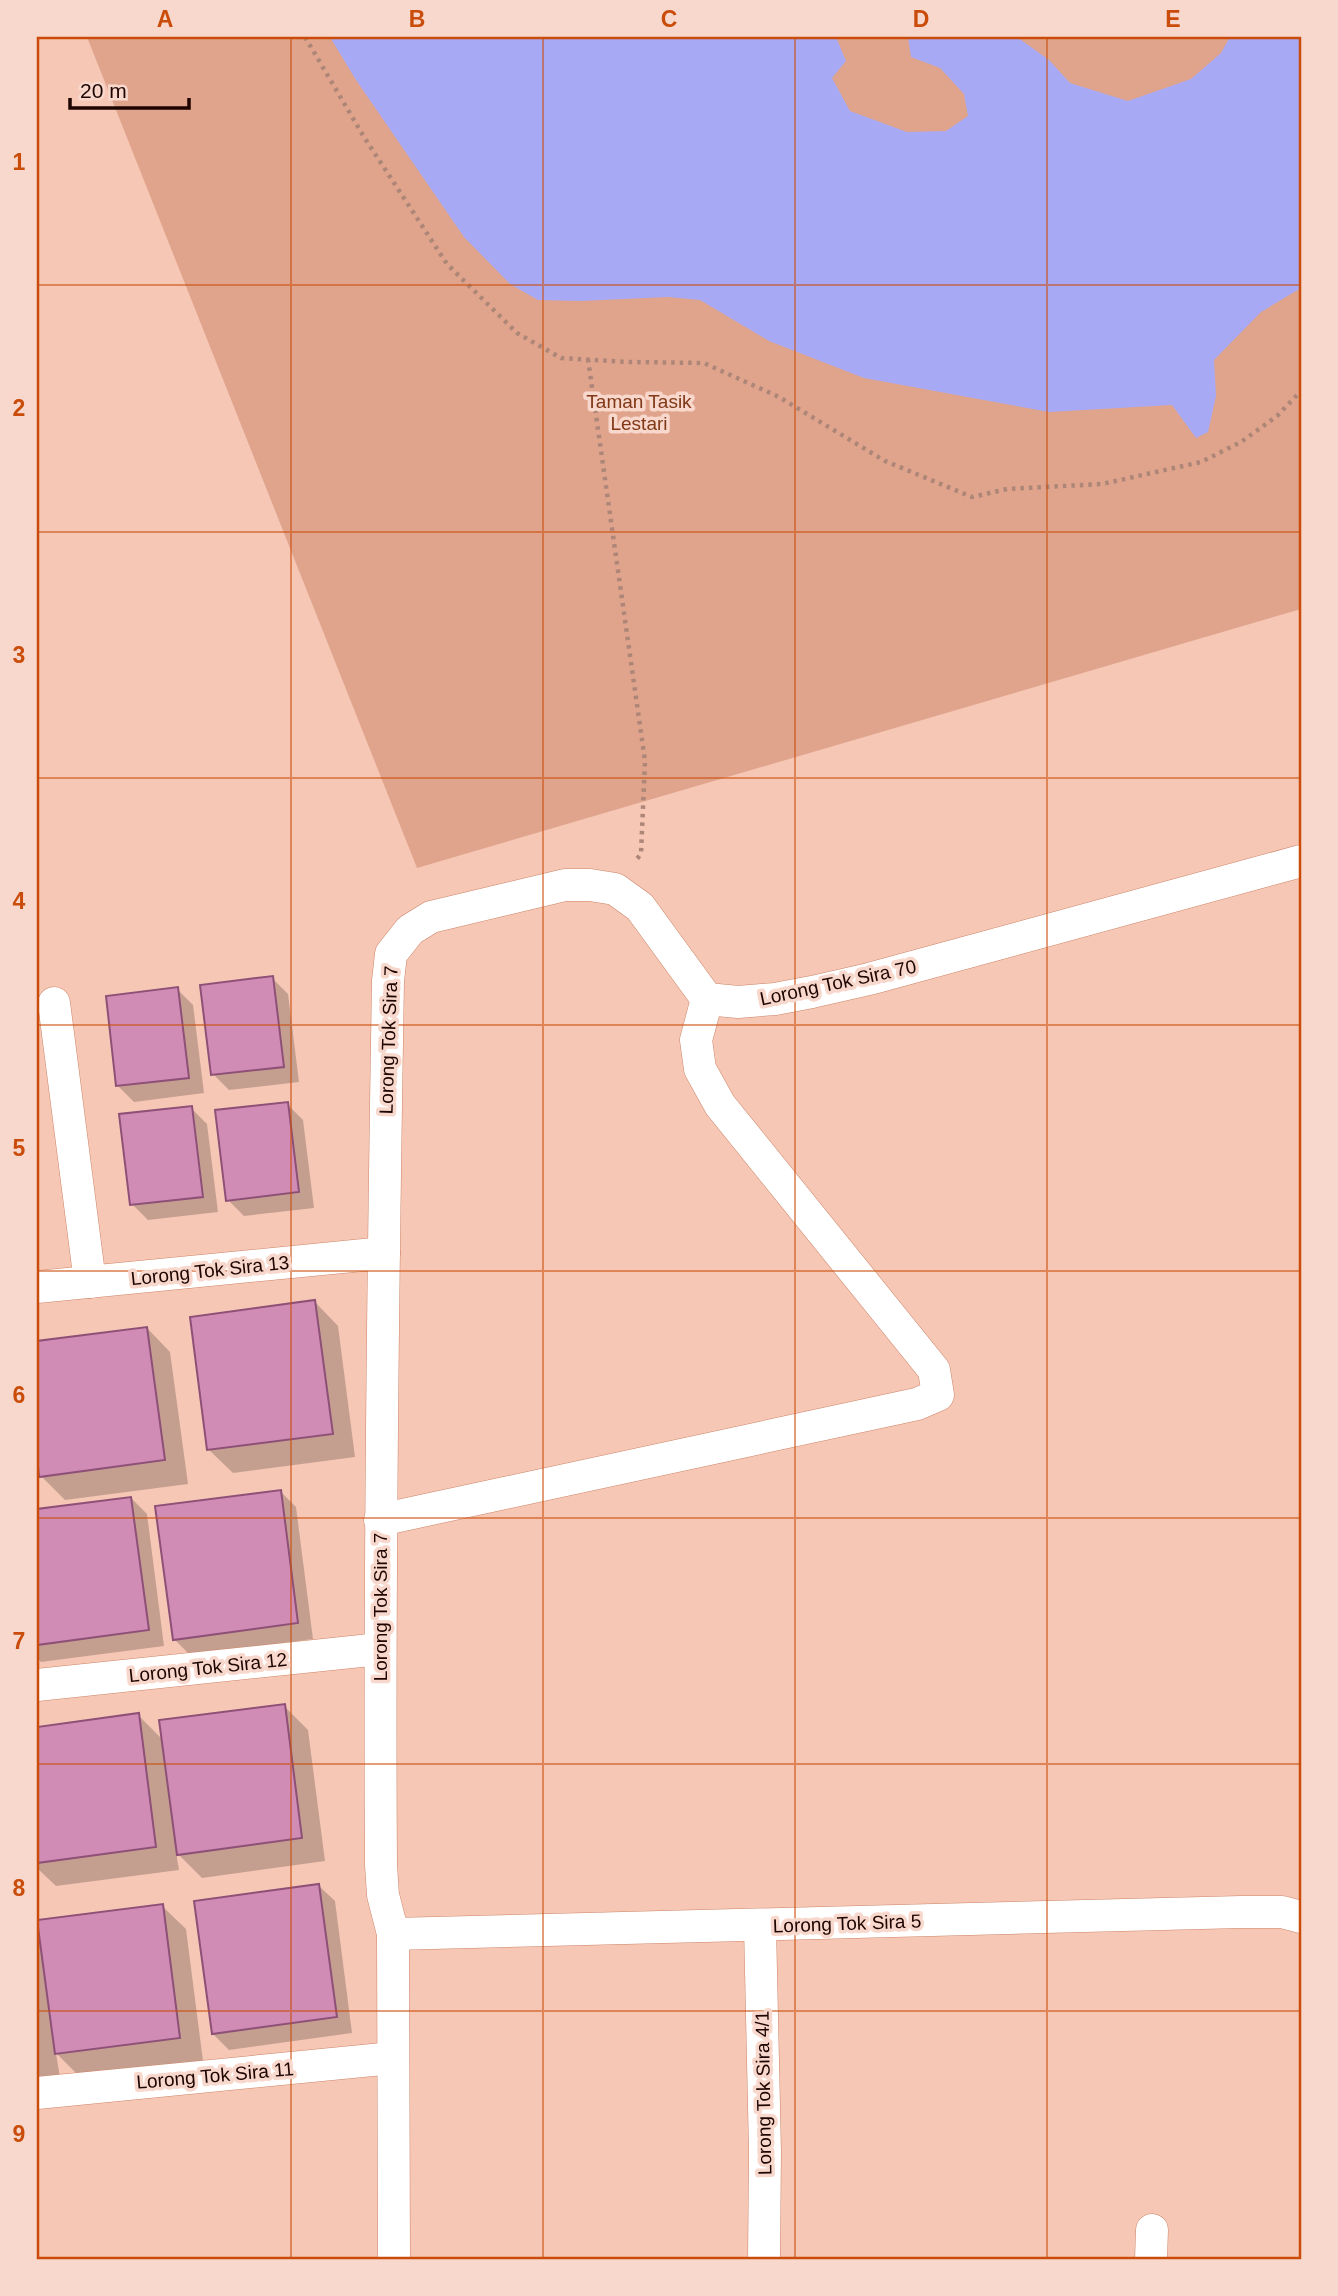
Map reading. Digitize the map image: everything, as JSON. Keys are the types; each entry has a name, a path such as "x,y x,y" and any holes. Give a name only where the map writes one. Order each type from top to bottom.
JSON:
{"street":[{"name":"Lorong Tok Sira 70","path":"707,999 738,1002 775,999 869,979 1301,861"},
{"name":"Lorong Tok Sira 7","path":"394,2259 393,1934 383,1895 381,1865 380,1649 388,981 391,954 410,930 431,917 565,885 615,889"},
{"path":"380,1520 917,1404 938,1395 934,1370 720,1104 700,1069 696,1040 707,999 640,907 615,889"},
{"path":"54,1003 90,1282"},
{"name":"Lorong Tok Sira 13","path":"37,1287 384,1253"},
{"name":"Lorong Tok Sira 12","path":"37,1685 380,1649"},
{"name":"Lorong Tok Sira 5","path":"393,1934 1241,1912 1282,1912 1301,1917"},
{"name":"Lorong Tok Sira 4/1","path":"760,1926 765,2152 764,2259"},
{"name":"Lorong Tok Sira 11","path":"37,2092 393,2058"}],"path":[{"path":"305,37 364,137 447,264 517,333 561,358 704,362 779,397 885,461 972,497 1007,489 1102,484 1201,462 1241,442 1277,416 1301,391"},
{"path":"588,359 645,761 641,854 615,889"}],"green space":[{"name":"Taman Tasik Lestari","path":"87,37 1301,37 1301,609 417,868"}],"water":[{"path":"330,37 836,37 846,61 832,78 850,111 907,132 946,131 968,116 964,94 940,68 911,57 908,37 1017,37 1049,60 1070,83 1128,101 1191,79 1221,53 1230,37 1301,37 1301,288 1261,312 1214,360 1216,396 1208,432 1196,438 1172,405 1049,412 864,378 769,341 700,300 668,297 538,300 510,284 464,237 356,80"}],"building":[{"path":"273,976 284,1067 211,1075 200,985"},
{"path":"178,987 189,1078 116,1086 106,996"},
{"path":"288,1102 299,1192 226,1201 215,1110"},
{"path":"192,1106 203,1197 130,1205 119,1114"},
{"path":"315,1300 333,1434 207,1450 190,1317"},
{"path":"147,1327 165,1460 39,1477 37,1341"},
{"path":"281,1490 298,1623 173,1640 155,1506"},
{"path":"131,1497 149,1630 37,1645 37,1509"},
{"path":"285,1704 302,1838 177,1855 159,1720"},
{"path":"139,1713 156,1847 37,1863 37,1727"},
{"path":"319,1884 337,2017 212,2034 194,1901"},
{"path":"163,1904 180,2038 55,2054 37,1920"}]}
